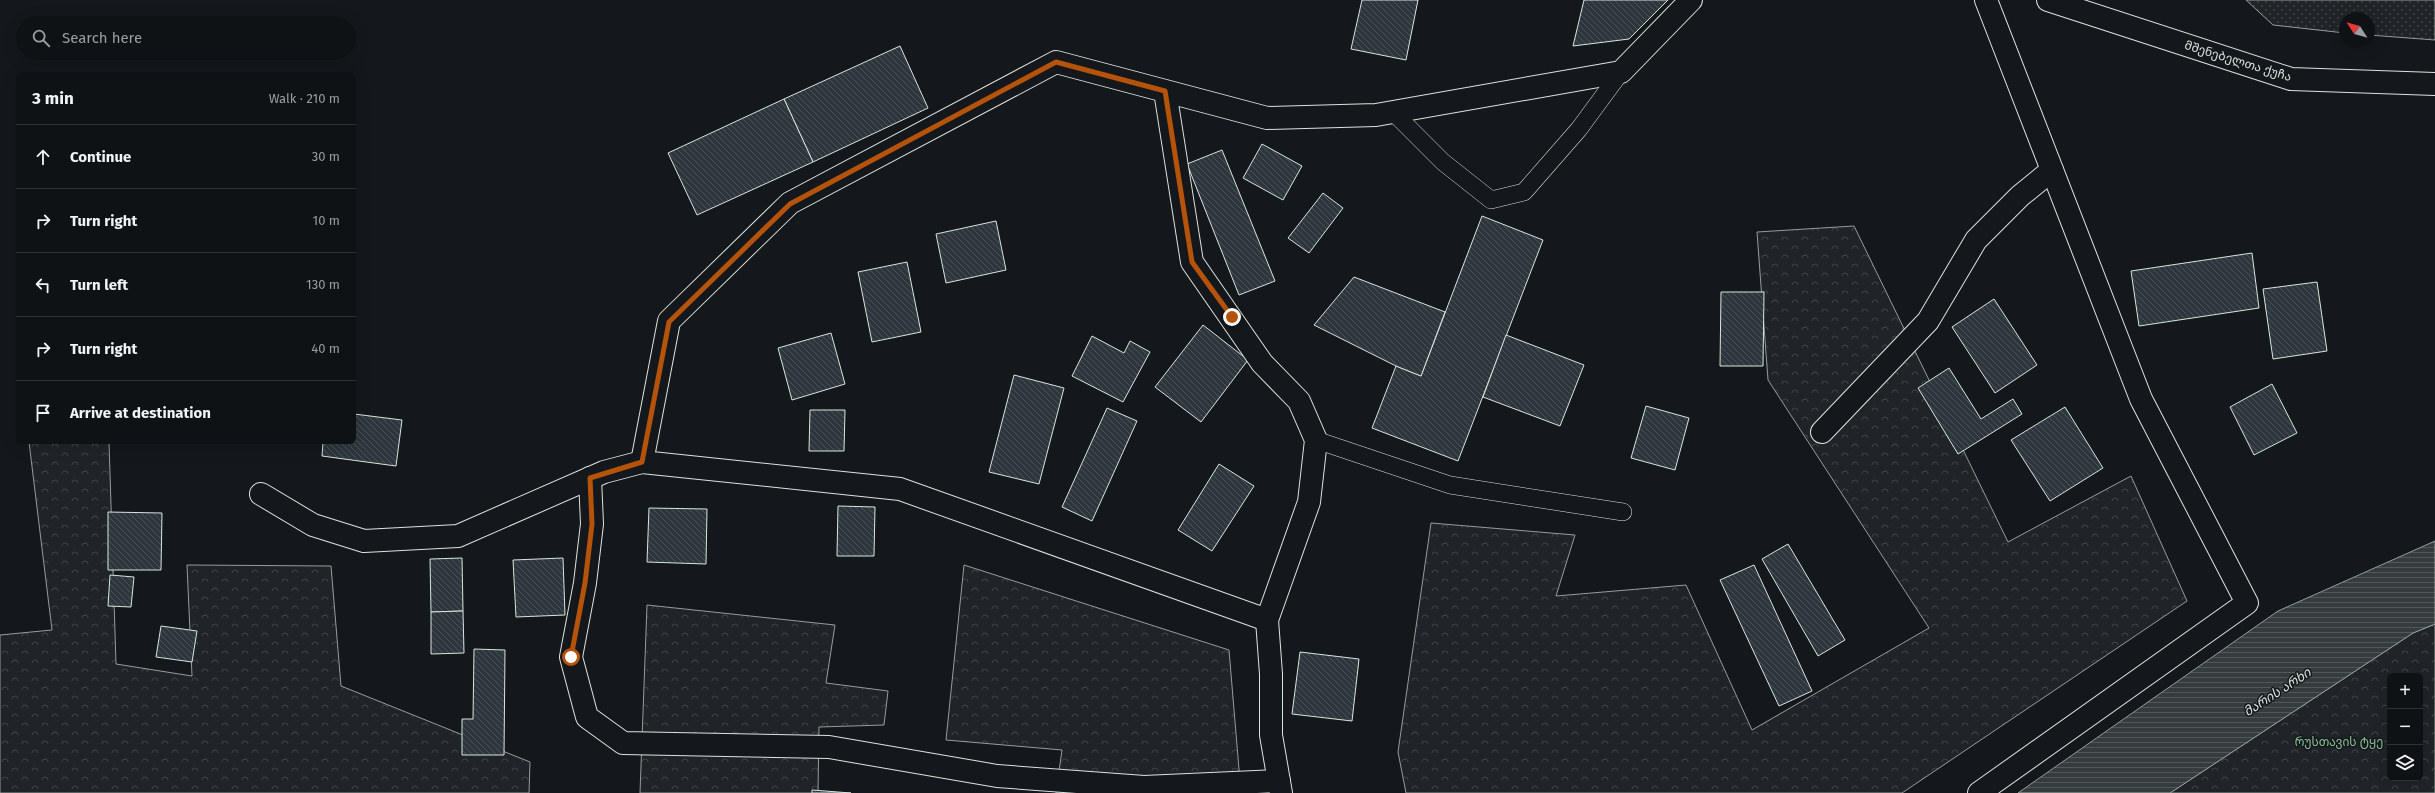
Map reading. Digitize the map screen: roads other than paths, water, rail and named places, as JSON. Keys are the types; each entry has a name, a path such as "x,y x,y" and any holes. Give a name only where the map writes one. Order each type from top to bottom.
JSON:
{"street":[{"path":"642,462 669,322 790,204 1056,62 1267,118 1376,115 1621,72 1691,0"},
{"path":"1979,793 2247,603 2141,399 1986,0"},
{"name":"მშენებელთა ქუჩა","path":"2048,0 2291,79 2435,84"},
{"path":"590,478 592,524 585,583 571,657 587,717 623,744 829,747 997,776 1144,787 1280,787 1271,735 1271,674 1267,620 1309,502 1316,440 1299,401 1262,363 1192,262 1165,91"},
{"path":"1822,432 1928,321 1976,240 2020,196 2052,170"},
{"path":"261,494 313,525 364,541 458,536 590,478 642,462 900,489 1267,620"}],"lane":[{"path":"1393,112 1443,162 1491,200 1524,192 1579,129 1621,72"},
{"path":"1316,440 1450,486 1623,512"}],"water":[{"name":"მარის არხი","path":"2435,541 2435,624 2413,633 2170,793 2018,793 2278,611"}],"park label":[{"name":"რუსთავის ტყე","path":"2339,742"}]}
